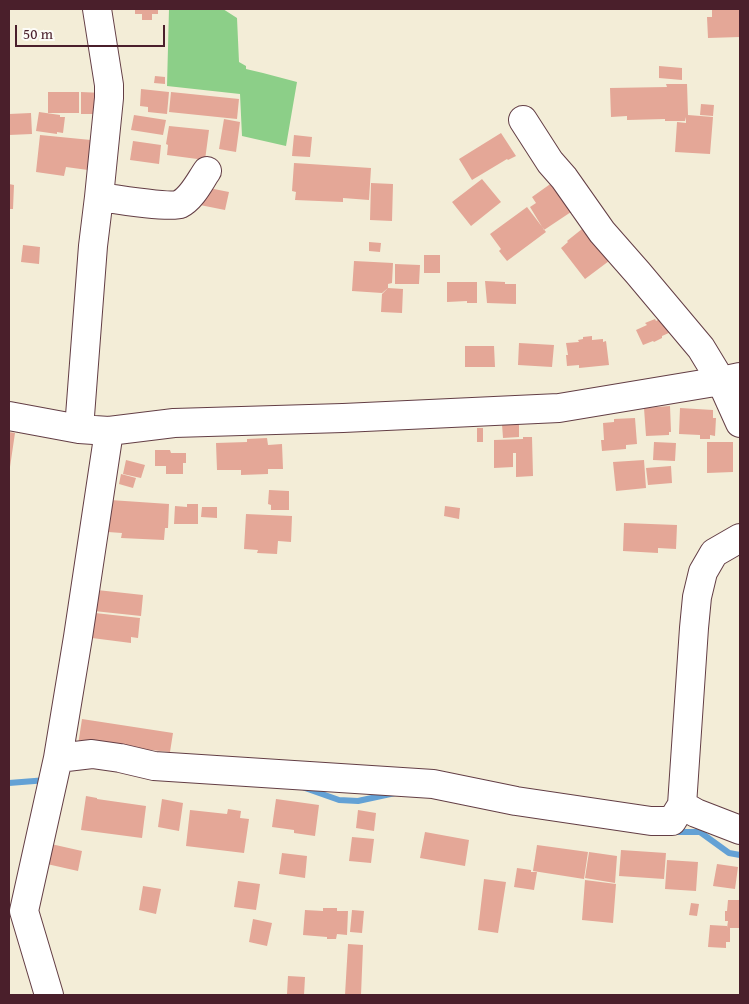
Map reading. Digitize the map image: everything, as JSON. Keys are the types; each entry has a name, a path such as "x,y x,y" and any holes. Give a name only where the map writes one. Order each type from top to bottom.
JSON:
{"street":[{"path":"79,429 93,246 110,98 97,9"},
{"path":"522,120 550,162 564,178 602,232 701,348 731,379 740,423"},
{"path":"99,197 159,204 179,204 190,196 207,171"},
{"path":"9,416 79,429 109,431 174,423 343,418 559,408 731,379"},
{"path":"49,995 19,931 58,758 109,431"},
{"path":"58,758 92,754 154,766 433,784 516,801 651,821 672,821 682,806 694,628 697,597 703,572 714,553 740,538"},
{"path":"682,806 696,814 739,826"}],"green space":[{"path":"169,9 223,9 237,18 239,62 246,66 246,69 297,82 286,146 242,136 240,94 167,86"}],"building":[{"path":"135,9 158,9 158,14 152,14 152,20 142,20 142,14 135,14"},
{"path":"712,9 740,9 740,37 708,38 707,17 712,17"},
{"path":"659,66 682,68 682,80 659,78"},
{"path":"155,76 165,77 165,84 154,83"},
{"path":"666,84 687,84 688,115 713,117 710,154 675,152 677,122 686,123 686,117 685,121 665,121 665,119 627,120 627,116 611,117 610,88 667,87"},
{"path":"141,89 169,92 167,114 148,112 148,107 140,106"},
{"path":"48,92 79,92 79,113 48,113"},
{"path":"81,92 103,93 103,114 81,114"},
{"path":"171,92 239,99 237,119 169,112"},
{"path":"701,104 714,105 713,116 700,115"},
{"path":"39,112 65,117 63,133 36,131"},
{"path":"31,113 32,134 9,135 9,114"},
{"path":"134,115 166,120 163,135 131,130"},
{"path":"224,119 240,122 236,152 219,149"},
{"path":"169,126 209,130 205,160 167,155 168,145 166,144"},
{"path":"501,133 516,156 507,159 472,180 459,159"},
{"path":"40,135 91,140 88,170 66,167 64,176 36,172"},
{"path":"294,135 312,137 310,157 292,156"},
{"path":"133,141 161,145 159,164 130,160"},
{"path":"294,163 371,168 369,200 343,198 343,202 295,200 296,192 292,191"},
{"path":"482,179 501,202 471,226 452,202"},
{"path":"556,180 580,211 573,215 571,212 544,230 530,207 536,203 532,197"},
{"path":"371,183 393,184 392,221 370,220"},
{"path":"9,184 14,185 13,209 9,209"},
{"path":"204,187 229,192 225,210 200,205"},
{"path":"527,207 546,232 507,261 490,234"},
{"path":"587,225 613,258 585,279 561,248"},
{"path":"369,242 381,243 380,252 369,251"},
{"path":"23,245 40,247 39,264 21,262"},
{"path":"424,255 440,255 440,273 424,273"},
{"path":"354,261 393,263 392,283 388,284 388,288 382,293 352,291"},
{"path":"395,264 420,265 419,284 395,284"},
{"path":"485,281 516,284 516,304 487,303"},
{"path":"447,282 477,282 477,303 467,303 467,301 447,302"},
{"path":"388,288 403,289 402,313 381,312 382,294"},
{"path":"664,317 671,332 654,342 643,345 636,330 647,325 645,323"},
{"path":"592,336 592,340 603,339 603,342 606,341 609,365 579,368 579,365 567,366 566,343 579,342 578,340 583,339 583,337"},
{"path":"519,343 554,345 552,367 518,365"},
{"path":"465,346 494,346 495,367 465,367"},
{"path":"670,406 671,432 669,432 669,435 646,436 644,408"},
{"path":"680,408 713,410 713,418 716,418 715,436 710,435 710,439 700,439 700,435 679,434"},
{"path":"635,418 637,444 626,445 626,449 602,451 601,440 604,440 603,423 614,422 614,419"},
{"path":"502,424 519,424 519,437 503,438"},
{"path":"477,428 483,428 483,442 477,442"},
{"path":"9,432 15,433 10,467 9,467"},
{"path":"523,437 532,437 533,476 516,477 516,453 513,453 513,467 494,468 494,440 523,439"},
{"path":"267,438 268,445 282,444 283,469 268,469 268,474 241,475 241,470 217,470 216,443 247,442 247,439"},
{"path":"654,442 676,443 675,461 653,460"},
{"path":"707,442 733,442 733,472 707,473"},
{"path":"155,450 186,453 186,463 183,463 183,474 166,474 166,466 155,466"},
{"path":"126,460 145,465 141,478 123,474"},
{"path":"644,460 646,488 616,491 613,462"},
{"path":"671,466 672,483 648,485 646,468"},
{"path":"121,474 136,478 133,488 119,484"},
{"path":"269,490 289,491 289,510 271,510 271,505 268,504"},
{"path":"110,500 169,504 168,528 165,528 164,540 121,538 122,533 108,532"},
{"path":"187,504 198,504 198,524 174,524 175,506 187,507"},
{"path":"445,506 460,508 459,519 444,516"},
{"path":"202,507 217,507 217,518 201,517"},
{"path":"246,514 292,516 291,542 278,541 277,554 257,553 258,550 244,549"},
{"path":"624,523 677,525 676,549 658,548 658,553 623,551"},
{"path":"97,590 143,595 141,616 94,611"},
{"path":"95,613 140,618 138,638 131,637 131,643 92,638"},
{"path":"82,719 173,733 170,752 151,750 150,757 78,745"},
{"path":"86,796 146,806 142,838 81,830"},
{"path":"162,799 183,803 179,831 158,827"},
{"path":"276,799 319,805 315,836 294,833 294,830 272,827"},
{"path":"228,809 241,811 240,818 249,819 244,853 186,846 190,810 227,814"},
{"path":"358,810 376,813 374,831 356,828"},
{"path":"425,832 469,840 465,866 420,858"},
{"path":"352,837 374,839 371,863 349,861"},
{"path":"51,844 82,851 78,871 47,864"},
{"path":"537,845 588,852 584,879 533,871"},
{"path":"621,850 666,853 664,879 619,876"},
{"path":"589,852 617,856 615,883 585,878"},
{"path":"282,853 307,856 305,878 279,874"},
{"path":"667,860 698,862 696,891 665,889"},
{"path":"717,864 738,867 735,889 713,886"},
{"path":"517,868 537,872 534,890 514,887"},
{"path":"484,879 506,882 498,933 478,930"},
{"path":"585,880 616,884 613,923 582,920"},
{"path":"238,881 260,884 256,910 234,907"},
{"path":"143,886 161,889 156,914 139,910"},
{"path":"728,900 740,900 740,928 730,928 730,942 726,942 726,948 708,947 710,925 727,926 727,928 728,921 725,921 725,911 727,911"},
{"path":"691,903 699,904 697,916 689,915"},
{"path":"323,908 337,908 337,911 348,911 347,935 337,934 336,939 327,939 327,937 303,935 305,910 323,911"},
{"path":"352,910 364,911 362,933 350,932"},
{"path":"253,919 272,923 267,946 249,942"},
{"path":"348,944 363,945 361,995 345,995"},
{"path":"288,976 305,977 304,995 287,994"}],"waterway":[{"path":"9,783 47,780"},
{"path":"305,788 339,800 358,801 395,793"},
{"path":"672,832 700,832 729,853 740,855"}]}
